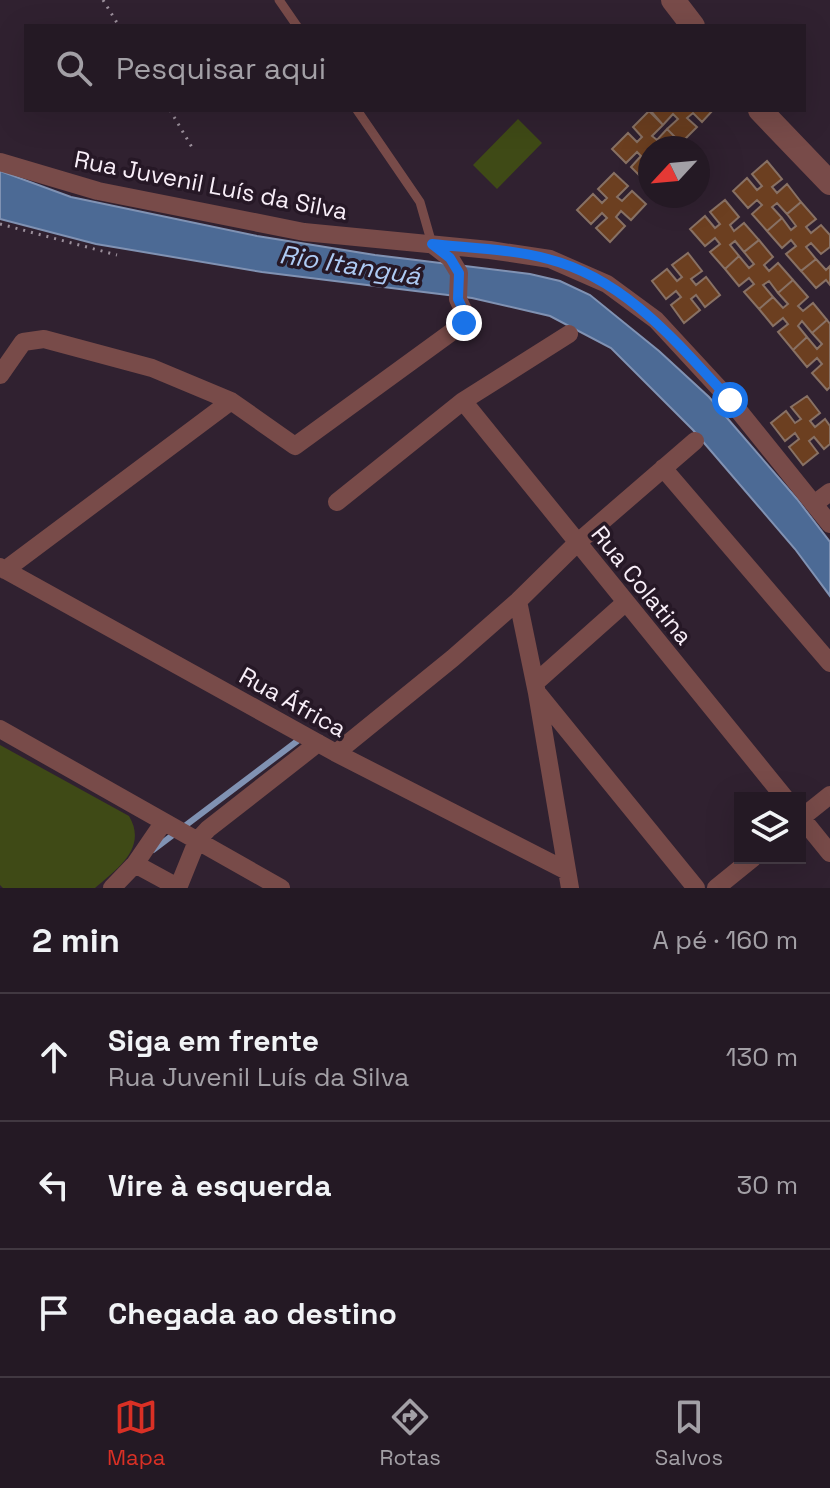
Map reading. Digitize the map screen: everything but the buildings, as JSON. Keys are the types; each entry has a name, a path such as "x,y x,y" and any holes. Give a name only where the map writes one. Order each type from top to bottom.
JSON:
{"street":[{"path":"673,0 691,24"},
{"path":"762,112 830,183"},
{"name":"Rua Juvenil Luís da Silva","path":"0,162 98,191 304,232 550,259 607,284 656,320 730,400 830,524"},
{"path":"0,375 23,342 44,339 139,365 231,401 295,446 464,323 464,312 458,299 459,273 450,258 432,244"},
{"path":"337,502 463,401 569,334"},
{"path":"3,569 231,401"},
{"name":"Rua Colatina","path":"463,401 780,792"},
{"path":"336,753 518,601 577,543 695,441"},
{"path":"663,468 830,663"},
{"path":"814,504 830,492"},
{"name":"Rua África","path":"3,569 569,879"},
{"path":"518,601 569,879"},
{"path":"536,688 626,602"},
{"path":"536,688 696,888"},
{"path":"0,729 281,888"},
{"path":"135,864 178,888 197,841 208,829 318,743"},
{"path":"806,814 830,795"},
{"path":"112,888 135,864 163,823"},
{"path":"806,824 830,853"},
{"path":"716,888 746,864"}],"lane":[{"path":"279,0 296,24"},
{"path":"358,112 420,202 432,244"}],"path":[{"path":"103,0 118,24"},
{"path":"171,112 193,149"},
{"path":"0,224 117,255"}],"green space":[{"path":"518,119 542,143 497,189 473,165"},
{"path":"0,745 129,816 135,838 132,848 120,865 95,888 3,888 0,885"}],"water":[{"name":"Rio Itanguá","path":"0,171 71,197 257,236 375,255 530,274 560,281 590,295 709,397 797,499 830,542 830,596 795,549 693,430 611,348 550,316 472,298 262,272 96,244 0,219"}],"waterway":[{"path":"153,850 300,739"}],"route":[{"path":"464,323 464,312 458,299 459,273 450,258 432,244 550,259 607,284 656,320 730,400"}]}
